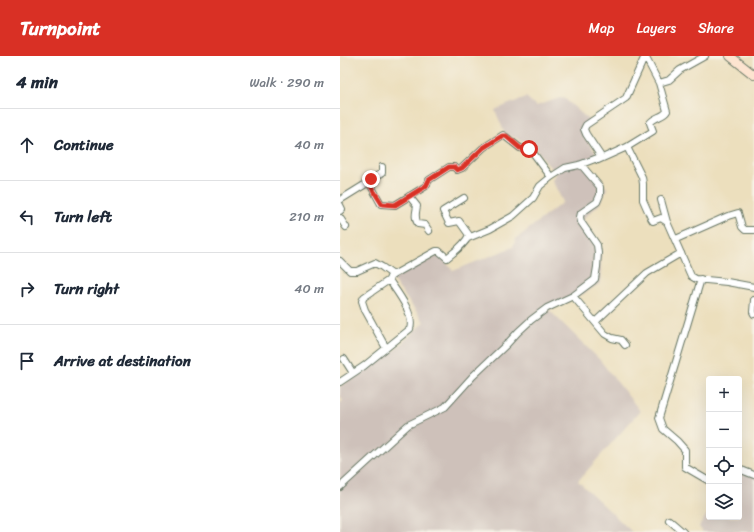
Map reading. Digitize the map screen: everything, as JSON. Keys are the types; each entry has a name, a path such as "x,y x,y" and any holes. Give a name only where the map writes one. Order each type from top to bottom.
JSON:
{"street":[{"path":"386,348 365,310 362,301 364,297 391,277 437,251 447,258 458,250 468,238 490,230 513,216 530,201 540,186 550,177 565,168 581,166 627,147 653,132 650,123 666,114 668,111 659,83 645,56"},
{"path":"581,166 600,156 586,134 584,128 586,125 626,98 645,56"},
{"path":"659,83 668,80 680,70 705,56"},
{"path":"730,56 754,75"},
{"path":"368,182 382,204 395,205 426,186 429,180 449,167 454,167 457,170 462,168 483,148 503,135 520,148 531,150 550,177"},
{"path":"627,147 642,177 643,200 651,218 653,221 661,218 667,222"},
{"path":"340,487 408,425 445,407 473,376 531,320 547,308 573,296 596,279 598,252 597,245 581,222 580,217 582,213 597,202 600,195 600,187 581,166"},
{"path":"340,200 371,179 382,174 382,167"},
{"path":"409,196 417,206 415,218 416,222 418,224 425,225 429,231"},
{"path":"464,198 443,211 450,223 459,221 469,235 468,238"},
{"path":"661,200 667,222 676,239 691,276 701,279 754,287"},
{"path":"340,205 342,209 340,211"},
{"path":"676,239 738,213 742,226 745,230 754,230"},
{"path":"340,218 346,227"},
{"path":"595,322 646,273 681,253"},
{"path":"340,262 350,271 375,263 382,267 391,277 407,310 411,325 407,332 340,382"},
{"path":"701,279 659,418 663,429 685,450 685,467 706,479"},
{"path":"573,296 608,336 621,340 625,345"},
{"path":"754,300 754,314"},
{"path":"344,359 353,373"},
{"path":"742,469 754,475"},
{"path":"669,520 683,532"}],"shaded area":[{"path":"526,97 536,106 563,97 590,121 581,130 597,155 585,164 607,188 601,203 583,219 601,248 601,283 583,294 549,310 599,359 640,411 578,481 632,532 340,532 340,403 343,401 340,395 340,386 396,349 424,322 392,279 440,254 453,271 513,247 516,239 563,202 552,180 556,174 532,144 505,134 495,110"},
{"path":"742,471 754,476 754,532 703,532 699,527 706,516 706,520 742,520"}],"route":[{"path":"371,179 368,182 382,204 395,205 426,186 429,180 449,167 452,166 456,170 462,168 483,148 504,135 520,148 529,149"}]}
